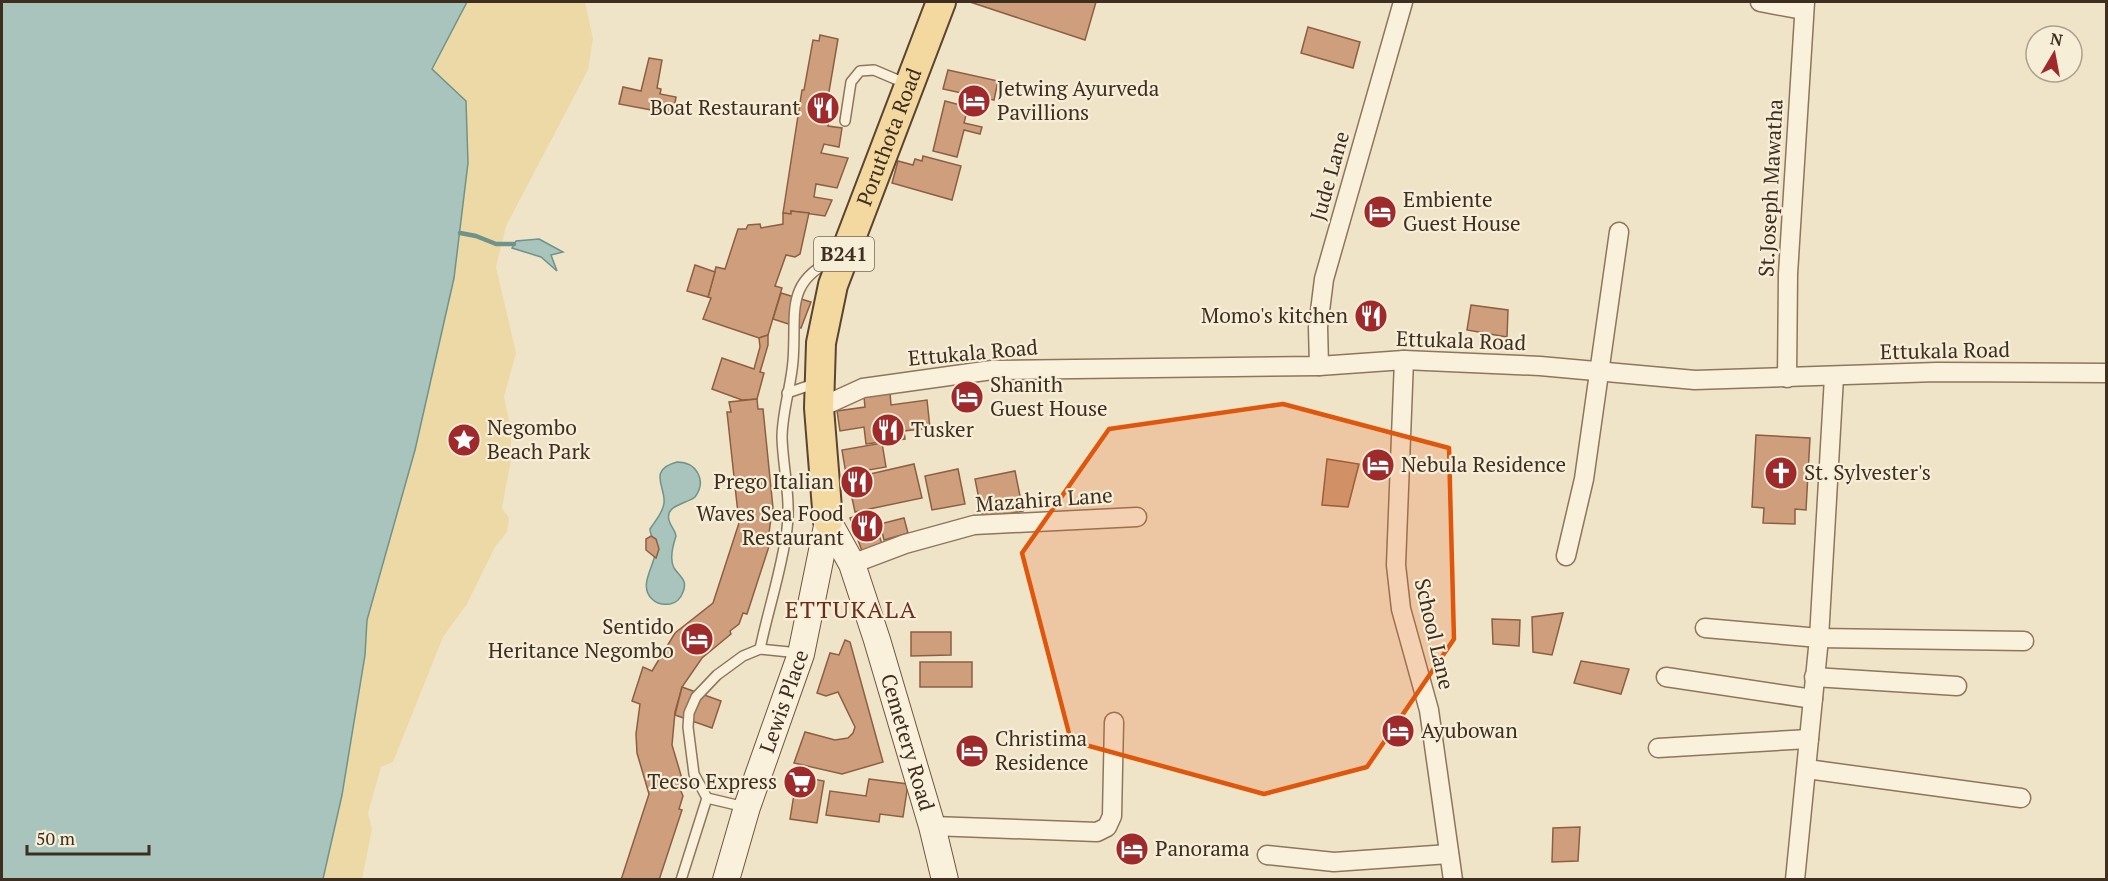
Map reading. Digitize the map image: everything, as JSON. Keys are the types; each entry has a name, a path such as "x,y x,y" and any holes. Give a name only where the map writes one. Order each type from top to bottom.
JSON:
{"main road":[{"name":"Poruthota Road","path":"828,521 819,395 821,343 833,285 941,2"}],"street":[{"name":"Jude Lane","path":"1318,366 1318,327 1324,279 1403,2"},
{"path":"1760,2 1804,6"},
{"name":"St.Joseph Mawatha","path":"1786,378 1788,274 1804,6"},
{"path":"1566,556 1584,479 1598,371 1612,297 1618,232"},
{"name":"Ettukala Road","path":"819,395 992,370 1318,366 1404,360 1598,371 1695,380 1937,372 2106,373"},
{"name":"School Lane","path":"1404,360 1396,565 1401,609 1429,710 1453,879"},
{"path":"1795,879 1819,638 1833,377"},
{"name":"Mazahira Lane","path":"852,564 905,544 974,525 1137,517"},
{"name":"Cemetery Road","path":"828,521 852,564 932,826 945,879"},
{"name":"Lewis Place","path":"726,879 747,807 801,654 821,568 828,521"},
{"path":"821,568 865,605"},
{"path":"1705,628 1819,638 2024,641"},
{"path":"1666,677 1813,699"},
{"path":"1814,677 1957,686"},
{"path":"932,826 1097,832 1107,826 1112,816 1114,722"},
{"path":"1658,748 1809,739"},
{"path":"1807,769 2021,798"},
{"path":"1268,855 1334,862 1449,854"}],"lane":[{"path":"845,121 851,82 860,70 874,70 909,85"},
{"path":"759,649 787,530 789,505 782,437 793,362 793,312 801,285 816,267 844,254"},
{"path":"787,393 819,395"},
{"path":"681,879 707,798 694,774 689,713 696,697 717,675 759,649 801,654"},
{"path":"707,798 747,807"}],"highlighted area":[{"path":"1283,404 1449,448 1454,639 1367,767 1264,794 1071,741 1022,553 1109,429"}],"sand":[{"name":"Negombo Beach Park","path":"467,2 585,2 593,39 588,70 506,226 496,267 516,353 504,397 511,430 511,460 502,508 509,518 507,532 495,547 467,604 443,637 393,762 381,767 368,813 372,829 362,879 323,880 342,795 365,655 367,620 415,450 454,278 468,163 466,101 432,69"}],"water":[{"path":"2,2 467,2 432,69 466,101 468,163 454,278 415,450 367,620 365,655 342,795 323,879 2,879"},
{"path":"539,239 563,252 551,255 557,271 541,257 512,248 516,241"},
{"path":"677,462 690,465 695,469 700,485 695,497 669,512 668,517 676,536 672,560 674,568 685,584 681,596 676,601 663,604 652,599 647,589 646,583 656,552 650,529 664,503 660,474 668,465"}],"building":[{"path":"970,2 1096,2 1085,40"},
{"path":"1308,27 1360,42 1353,68 1301,53"},
{"path":"820,35 838,39 825,115 830,115 828,126 842,128 839,147 824,144 821,153 848,158 837,188 816,184 814,197 832,200 825,216 791,211 791,214 783,213 802,90 804,90 813,40 819,41"},
{"path":"649,58 662,60 657,88 661,89 660,94 676,97 673,114 619,104 623,87 641,91"},
{"path":"948,70 998,81 994,100 943,89"},
{"path":"945,101 968,107 964,123 982,127 980,134 964,130 957,157 933,151"},
{"path":"923,156 961,166 952,200 892,183 898,161 913,165 915,159 922,161"},
{"path":"791,211 809,213 800,254 795,257 786,255 775,286 782,288 768,335 759,338 703,319 711,298 708,297 716,267 725,269 738,229 746,229 748,225 760,224 761,228 783,224 783,213 791,214"},
{"path":"695,265 715,272 708,297 687,291"},
{"path":"781,293 811,302 801,328 773,319"},
{"path":"1471,305 1508,310 1507,337 1467,330"},
{"path":"768,335 768,345 760,372 764,373 757,399 742,400 712,389 722,358 754,369 760,347 759,338"},
{"path":"890,393 891,405 927,400 930,428 904,431 905,439 866,444 864,427 840,431 837,411 865,407 864,397"},
{"name":"Sentido Heritance Negombo","path":"757,399 758,409 763,409 774,518 771,518 769,533 773,534 747,614 743,613 739,624 730,631 731,634 702,658 682,687 675,712 672,745 683,782 678,784 683,796 679,809 682,810 659,880 621,880 649,794 637,753 636,734 640,704 632,701 643,667 652,671 675,633 713,603 739,523 727,412 731,412 729,402"},
{"name":"St. Sylvester's","path":"1756,435 1810,438 1806,510 1795,509 1795,524 1763,523 1764,508 1752,507"},
{"path":"882,443 886,467 846,474 842,450"},
{"path":"1327,459 1359,464 1348,507 1322,505"},
{"path":"914,464 922,498 855,512 848,479"},
{"path":"958,469 965,504 932,510 925,476"},
{"path":"1015,471 1023,511 983,519 975,479"},
{"path":"871,511 882,544 862,551 850,518"},
{"path":"904,518 908,533 884,540 880,524"},
{"path":"651,536 656,539 659,549 656,558 646,550 646,539"},
{"path":"1563,613 1552,655 1533,652 1532,617"},
{"path":"1492,619 1520,620 1519,646 1493,644"},
{"path":"911,632 951,632 951,655 911,656"},
{"path":"845,640 850,642 883,762 842,774 794,763 805,732 835,740 848,738 853,733 855,727 838,692 826,696 817,693 830,653 839,655"},
{"path":"1581,661 1629,669 1621,694 1574,683"},
{"path":"920,662 972,662 972,687 920,687"},
{"path":"682,687 721,701 712,728 675,715"},
{"path":"797,776 824,781 817,823 790,819"},
{"path":"869,779 908,784 903,817 880,814 879,822 826,815 830,791 866,796"},
{"path":"1580,827 1578,861 1552,862 1553,828"}],"waterway":[{"path":"460,233 476,236 496,244 514,244"}],"place":[{"name":"Jetwing Ayurveda Pavillions","path":"974,101"},
{"name":"Boat Restaurant","path":"823,108"},
{"name":"Embiente Guest House","path":"1380,212"},
{"name":"Momo's kitchen","path":"1371,316"},
{"name":"Shanith Guest House","path":"967,397"},
{"name":"Tusker","path":"888,430"},
{"name":"Negombo Beach Park","path":"464,440"},
{"name":"Nebula Residence","path":"1378,465"},
{"name":"St. Sylvester's","path":"1781,473"},
{"name":"Prego Italian","path":"857,482"},
{"name":"Waves Sea Food Restaurant","path":"867,526"},
{"name":"Sentido Heritance Negombo","path":"697,639"},
{"name":"Ayubowan","path":"1398,731"},
{"name":"Christima Residence","path":"972,751"},
{"name":"Tecso Express","path":"800,782"},
{"name":"Panorama","path":"1132,849"}],"district":[{"name":"ETTUKALA","path":"851,610"}]}
